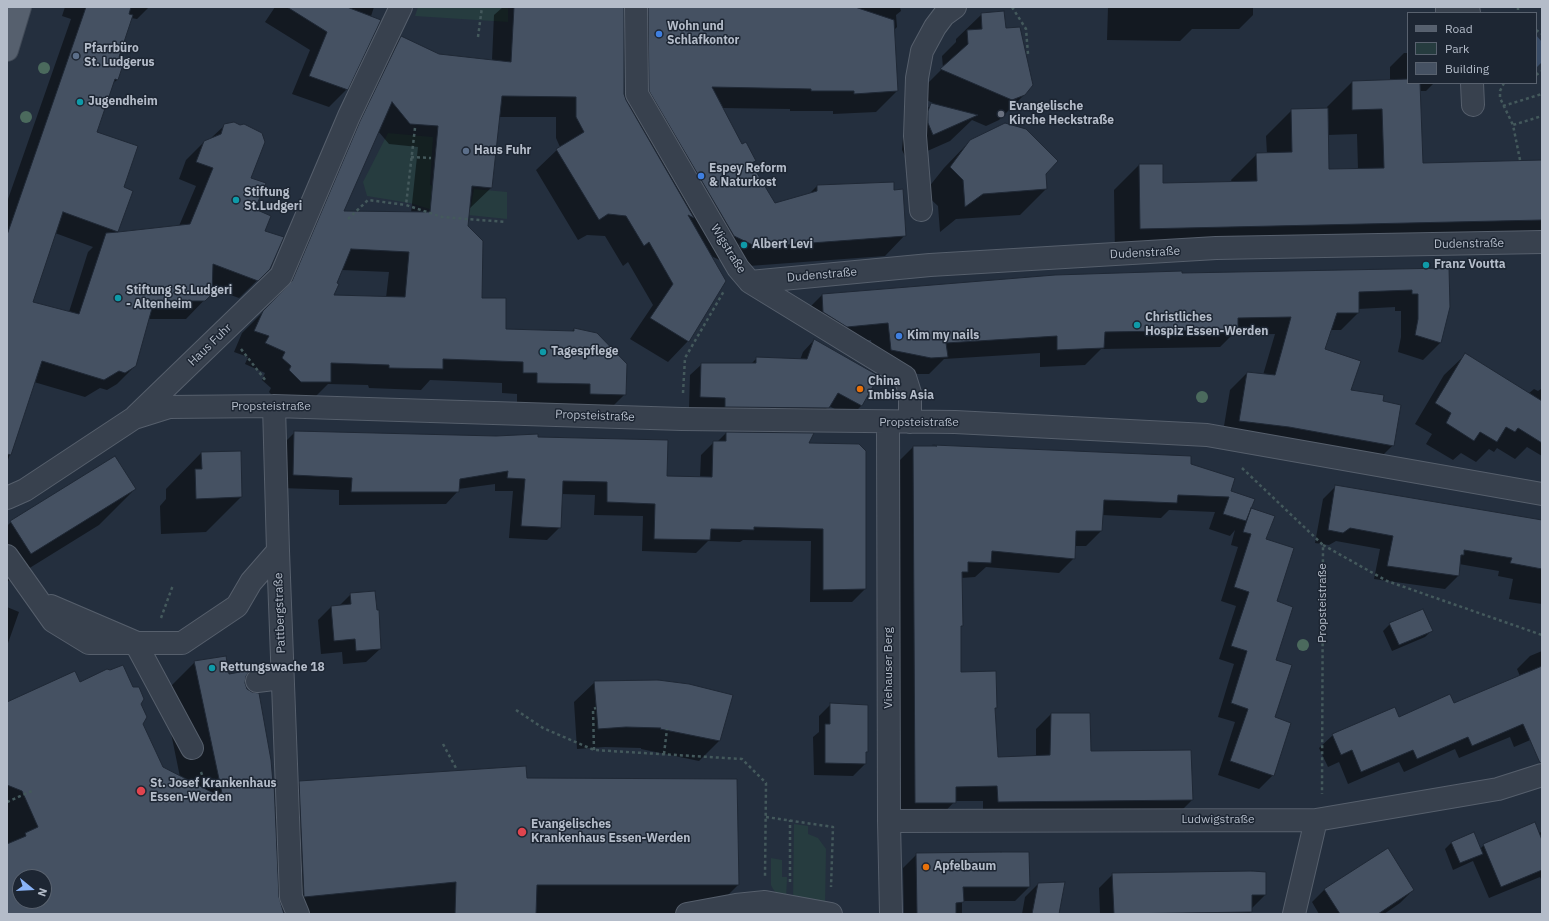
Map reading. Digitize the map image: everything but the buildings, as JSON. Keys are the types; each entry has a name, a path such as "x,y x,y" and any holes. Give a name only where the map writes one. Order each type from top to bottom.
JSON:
{"main road":[{"path":"7,50 17,11"}],"street":[{"name":"Haus Fuhr","path":"134,418 281,276 349,116 401,7"},
{"name":"Wigstraße","path":"636,7 637,94 744,275 905,377 910,393 910,422"},
{"path":"921,210 915,136 917,78 922,51 935,27 944,16 955,7"},
{"path":"1472,84 1473,105"},
{"name":"Dudenstraße","path":"744,275 930,266 1216,248 1542,242"},
{"name":"Propsteistraße","path":"7,498 25,490 134,418 169,407 274,406 682,419 888,423 955,422 1207,435 1542,494"},
{"name":"Pattbergstraße","path":"274,406 282,678 278,769 291,897 298,914"},
{"name":"Viehauser Berg","path":"888,423 889,821 891,914"},
{"path":"7,556 53,620 89,643 182,643 237,606 252,582 278,551"},
{"path":"144,642 192,748"},
{"path":"257,681 282,678"},
{"name":"Ludwigstraße","path":"889,821 1316,820 1498,790 1542,776"},
{"path":"1294,914 1316,820"},
{"path":"687,914 736,905 765,902 831,914"}],"path":[{"path":"478,37 482,7"},
{"path":"1012,7 1026,29 1028,54"},
{"path":"1504,84 1500,91 1500,98 1513,125 1520,160"},
{"path":"1503,106 1542,94"},
{"path":"1513,125 1542,116"},
{"path":"406,205 415,128"},
{"path":"412,157 431,158"},
{"path":"348,219 368,200 406,205 442,218 506,222"},
{"path":"682,419 685,358 744,275"},
{"path":"238,345 271,387 274,406"},
{"path":"1236,462 1323,545 1387,581 1542,635"},
{"name":"Propsteistraße","path":"1316,820 1322,794 1323,545"},
{"path":"144,642 173,585"},
{"path":"594,750 593,709 596,708"},
{"path":"516,710 543,728 594,750 742,759 766,783 765,902"},
{"path":"664,754 667,729"},
{"path":"443,744 457,770"},
{"path":"7,802 34,790"},
{"path":"766,817 832,827 831,914"},
{"path":"790,820 790,907"}],"green space":[{"path":"418,7 508,7 508,22 415,16"},
{"path":"388,133 433,137 430,185 447,187 449,203 471,206 474,189 507,192 507,219 439,212 410,203 367,196 363,182"},
{"path":"794,824 808,826 808,834 818,838 826,849 825,907 793,903"},
{"path":"771,858 782,860 782,877 787,877 786,900 777,894 771,885"}],"water":[{"path":"1537,36 1542,42 1542,62 1537,67"}],"place":[{"name":"Wohn und Schlafkontor","path":"659,34"},
{"name":"Pfarrbüro St. Ludgerus","path":"76,56"},
{"name":"Jugendheim","path":"80,102"},
{"name":"Evangelische Kirche Heckstraße","path":"1001,114"},
{"name":"Haus Fuhr","path":"466,151"},
{"name":"Espey Reform & Naturkost","path":"701,176"},
{"name":"Stiftung St.Ludgeri","path":"236,200"},
{"name":"Albert Levi","path":"744,245"},
{"name":"Franz Voutta","path":"1426,265"},
{"name":"Stiftung St.Ludgeri - Altenheim","path":"118,298"},
{"name":"Christliches Hospiz Essen-Werden","path":"1137,325"},
{"name":"Kim my nails","path":"899,336"},
{"name":"Tagespflege","path":"543,352"},
{"name":"China Imbiss Asia","path":"860,389"},
{"name":"Rettungswache 18","path":"212,668"},
{"name":"St. Josef Krankenhaus Essen-Werden","path":"141,791"},
{"name":"Evangelisches Krankenhaus Essen-Werden","path":"522,832"},
{"name":"Apfelbaum","path":"926,867"}]}
